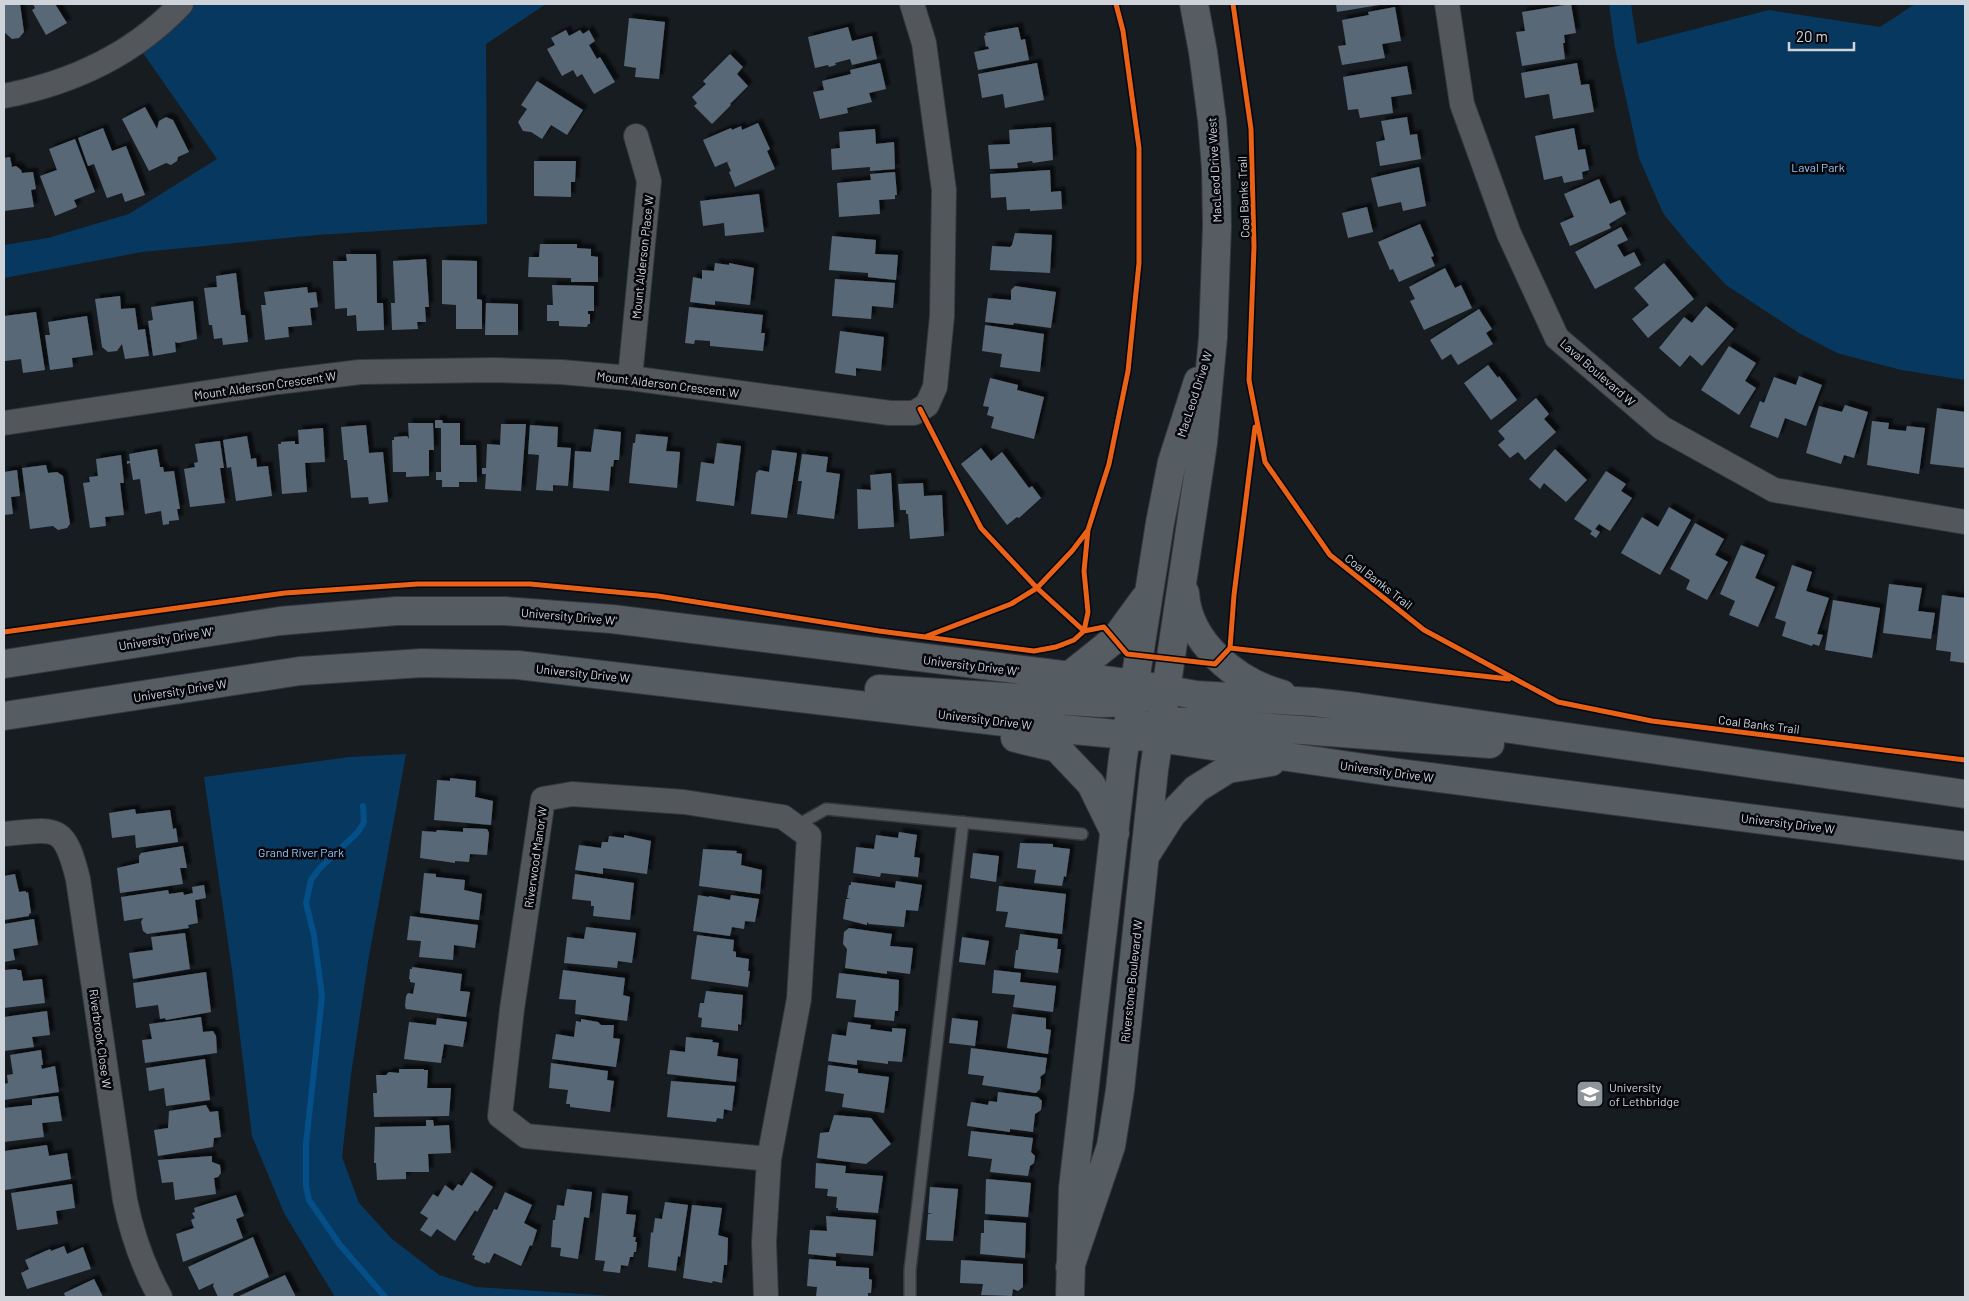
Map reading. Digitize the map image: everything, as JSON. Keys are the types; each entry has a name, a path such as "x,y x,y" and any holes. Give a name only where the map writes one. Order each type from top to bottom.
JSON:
{"main road":[{"name":"MacLeod Drive West","path":"1194,4 1212,120 1216,169 1218,226 1212,337"},
{"name":"MacLeod Drive W","path":"1165,690 1203,443 1212,337"},
{"name":"MacLeod Drive W","path":"1133,693 1172,462 1212,337"},
{"path":"1184,571 1186,604 1191,623 1214,654 1231,669 1252,682 1276,693 1313,702"},
{"path":"1069,676 1115,639 1149,592"},
{"name":"University Drive W'","path":"4,664 280,621 396,611 505,611 612,620 1069,676 1133,693"},
{"name":"University Drive W","path":"4,716 300,671 422,663 518,665 1063,729 1127,734 1160,729 1305,758 1441,779 1965,846"},
{"path":"667,682 762,679 900,691 1101,702 1133,693 1165,690 1196,695 1313,702 1965,794"},
{"name":"Riverstone Boulevard W","path":"1070,1267 1111,1146 1121,1080 1144,858 1165,690"},
{"name":"Riverstone Boulevard W","path":"1070,1297 1073,1188 1133,693"},
{"path":"840,702 1058,748 1091,784 1115,833"},
{"path":"1160,729 1263,726 1583,751 1680,753"},
{"path":"1144,858 1172,814 1196,789 1228,769 1305,758"}],"street":[{"path":"4,96 51,86 100,66 164,22 181,4"},
{"name":"Mount Alderson Crescent W","path":"4,423 278,382 360,372 494,370 561,372 630,378 890,413 914,413 927,405 935,387 942,316 944,190 924,43 912,4"},
{"name":"Laval Boulevard W","path":"1447,4 1462,104 1509,234 1558,338 1662,428 1774,490 1965,522"},
{"name":"Mount Alderson Place W","path":"630,378 649,181 636,136"},
{"name":"Riverwood Manor W","path":"769,1158 526,1136 500,1116 512,1009 543,799 572,794 684,802 783,817 796,826"},
{"path":"766,1297 764,1242 769,1158 799,999 809,836 796,826"},
{"name":"Riverbrook Close W","path":"4,834 39,830 54,832 62,836 73,857 80,889 124,1200 132,1235 160,1297"}],"lane":[{"path":"796,826 826,810 1082,834"},
{"path":"910,1297 910,1270 963,822"}],"green space":[{"path":"181,4 546,4 486,44 487,224 317,235 142,252 4,278 4,245 48,238 129,214 217,159 136,43"},
{"name":"Laval Park","path":"1609,4 1631,4 1637,44 1769,10 1880,27 1915,4 1965,4 1965,380 1901,370 1837,353 1799,333 1726,285 1688,244 1663,213 1639,158 1615,48"},
{"name":"Grand River Park","path":"406,754 369,956 351,1074 342,1157 359,1203 392,1239 439,1275 476,1287 627,1297 335,1297 284,1213 252,1136 232,970 204,777 349,757"}],"building":[{"path":"4,4 20,4 24,32 19,38 12,39 4,32"},
{"path":"33,4 55,4 67,23 46,35 32,10 35,8"},
{"path":"1336,4 1379,4 1379,5 1337,12"},
{"path":"1571,4 1576,33 1564,35 1565,59 1522,66 1516,32 1525,31 1522,12"},
{"path":"1395,7 1401,41 1382,44 1385,58 1342,65 1338,46 1346,45 1342,20 1369,15 1368,12"},
{"path":"629,18 665,22 659,79 635,77 636,68 624,66"},
{"path":"848,27 852,41 872,36 877,59 852,65 850,59 835,63 836,65 829,67 828,65 815,68 808,37"},
{"path":"1018,27 1021,40 1025,39 1029,60 978,70 974,52 989,49 988,46 986,47 985,33"},
{"path":"566,30 569,36 580,30 583,34 589,30 595,41 589,45 597,59 600,57 615,82 594,94 582,74 577,77 573,70 562,76 547,49 555,45 551,38"},
{"path":"730,54 743,67 737,74 748,86 712,124 694,106 697,103 692,97 706,84 703,81"},
{"path":"880,63 886,89 869,93 872,102 847,108 848,113 820,119 813,92 824,90 822,81 851,74 850,70"},
{"path":"1037,63 1044,100 1005,108 1003,94 982,98 978,74"},
{"path":"1577,63 1581,85 1589,84 1594,112 1553,119 1549,94 1525,98 1521,73"},
{"path":"1407,66 1412,94 1391,97 1393,113 1360,118 1358,109 1348,110 1343,77"},
{"path":"537,81 583,110 567,135 551,125 542,139 531,132 523,131 518,122 527,109 521,105"},
{"path":"145,107 157,129 159,121 166,117 173,120 189,152 178,157 177,161 171,165 166,163 149,171 122,119"},
{"path":"1407,117 1410,135 1417,134 1421,159 1380,166 1376,142 1385,140 1381,121"},
{"path":"758,123 770,149 767,151 775,169 735,187 727,162 731,160 715,167 703,140 731,128 732,130 741,126 742,130"},
{"path":"1051,127 1053,160 1017,163 1018,168 990,169 988,145 1010,144 1009,130"},
{"path":"103,128 112,151 126,146 145,195 125,202 122,193 107,198 94,164 88,166 78,138"},
{"path":"1574,128 1578,150 1585,149 1589,170 1582,172 1583,179 1564,183 1562,176 1544,180 1535,136"},
{"path":"875,129 876,144 894,142 895,169 870,171 870,167 832,170 831,149 840,148 839,132"},
{"path":"75,139 95,192 74,200 77,207 55,216 40,176 57,170 49,149"},
{"path":"10,157 12,167 16,166 22,173 33,172 36,189 31,190 34,207 4,211 4,158"},
{"path":"534,161 576,161 575,182 571,182 571,197 534,196"},
{"path":"1419,167 1426,206 1403,211 1401,202 1378,207 1371,178"},
{"path":"1050,170 1051,192 1061,191 1062,209 1007,210 1006,197 991,198 990,174"},
{"path":"895,172 897,195 895,195 895,199 879,200 880,214 839,217 837,183 871,180 870,174"},
{"path":"1599,179 1610,204 1620,200 1626,214 1609,224 1611,228 1570,246 1560,223 1574,217 1564,194"},
{"path":"759,194 764,232 725,236 724,223 703,226 700,201"},
{"path":"1367,207 1373,232 1348,238 1342,213"},
{"path":"1420,224 1434,256 1431,257 1435,266 1399,282 1393,269 1390,270 1378,242"},
{"path":"1621,227 1628,240 1617,245 1624,257 1634,252 1641,265 1595,289 1575,252"},
{"path":"1015,233 1052,235 1050,273 990,270 992,246 1010,247"},
{"path":"832,236 876,240 875,254 898,255 896,280 868,277 868,273 829,270"},
{"path":"540,244 577,244 577,248 591,249 591,256 598,257 598,282 571,282 571,278 528,277 529,257 539,257"},
{"path":"346,254 376,254 377,303 383,303 384,330 357,331 356,315 347,316 347,308 335,309 333,261 347,261"},
{"path":"426,259 429,307 425,307 426,322 417,322 418,329 392,330 391,303 395,303 393,261"},
{"path":"442,260 477,261 477,299 482,300 482,329 456,329 456,305 442,304"},
{"path":"715,263 729,265 729,263 754,268 750,305 715,301 715,305 690,302 693,277 702,279 702,270 714,271"},
{"path":"1664,263 1694,299 1648,338 1632,319 1649,305 1634,288"},
{"path":"1445,268 1455,288 1461,285 1472,308 1424,330 1410,301 1415,299 1409,287"},
{"path":"236,273 241,315 245,315 248,342 223,345 222,338 214,339 212,325 209,325 204,288 217,287 216,276"},
{"path":"835,279 895,283 893,308 872,306 871,319 832,316"},
{"path":"552,285 594,286 594,311 588,311 588,314 590,314 590,324 587,327 559,326 559,321 547,321 547,305 553,305"},
{"path":"1015,286 1056,292 1051,328 1014,323 1013,325 985,322 988,298 1011,300 1011,290"},
{"path":"307,287 308,293 316,292 318,307 310,308 312,325 288,327 289,337 265,340 261,305 266,305 264,292"},
{"path":"120,296 121,309 135,308 138,330 145,329 149,356 125,359 122,344 117,351 108,352 102,347 95,299"},
{"path":"193,301 197,339 175,342 176,352 153,356 148,321 153,320 151,307"},
{"path":"486,303 518,304 518,335 485,335"},
{"path":"1706,306 1734,329 1702,366 1690,355 1680,367 1659,348 1684,317 1692,323"},
{"path":"689,307 763,315 761,333 765,333 763,351 710,346 710,341 695,340 694,344 685,343"},
{"path":"1479,309 1492,329 1486,333 1493,344 1458,365 1451,354 1442,360 1430,340"},
{"path":"36,312 45,370 23,373 21,359 5,361 4,316"},
{"path":"87,316 93,355 72,358 73,367 50,370 45,335 50,335 48,322"},
{"path":"985,325 1044,334 1040,372 1000,367 1002,354 982,351"},
{"path":"840,331 884,337 881,371 856,368 856,376 835,373"},
{"path":"1729,346 1756,363 1745,381 1756,388 1739,415 1701,390"},
{"path":"1488,365 1517,400 1491,420 1464,383"},
{"path":"1799,376 1822,385 1806,426 1785,418 1778,438 1750,427 1760,401 1764,403 1774,377 1796,385"},
{"path":"990,378 1018,385 1017,390 1044,397 1034,439 991,428 994,417 987,415 989,407 983,406"},
{"path":"1536,398 1549,414 1544,419 1556,432 1525,460 1518,452 1510,458 1498,445 1505,439 1498,431"},
{"path":"1845,405 1868,412 1854,458 1844,455 1841,464 1806,453 1819,406 1842,412"},
{"path":"1937,408 1965,412 1965,468 1930,464"},
{"path":"435,420 442,420 443,423 460,423 460,445 476,445 477,482 459,482 459,487 442,487 442,480 436,480 436,472 441,472 441,428 435,428"},
{"path":"1872,421 1889,423 1888,429 1906,431 1907,426 1925,428 1919,474 1867,465"},
{"path":"408,423 433,423 434,450 429,450 429,476 406,477 406,472 393,472 392,440 394,440 394,437 407,436 409,439"},
{"path":"501,424 526,424 521,491 485,489 486,474 482,474 482,468 486,468 487,444 500,445"},
{"path":"366,425 369,453 383,452 388,502 369,504 368,497 351,498 347,460 344,460 341,427"},
{"path":"530,425 558,427 557,447 571,448 568,486 553,485 553,491 536,490 539,455 528,454"},
{"path":"323,428 325,462 305,463 307,492 282,494 278,444 295,441 295,444 299,444 298,430"},
{"path":"594,429 621,432 619,460 614,460 613,467 611,466 609,491 573,488 575,451 591,452"},
{"path":"636,434 668,437 666,451 680,452 677,488 629,483 633,443 635,443"},
{"path":"247,436 251,459 256,458 257,467 268,466 272,496 236,501 231,467 227,468 223,440"},
{"path":"220,441 224,468 220,468 225,503 190,507 184,469 195,467 194,463 198,462 195,444"},
{"path":"717,443 741,446 734,506 696,501 701,462 714,464"},
{"path":"981,448 991,461 1002,452 1029,488 1032,486 1041,498 1019,518 1017,517 1007,525 961,464"},
{"path":"157,449 160,467 163,467 164,472 174,471 180,509 177,509 179,520 169,521 169,524 163,525 161,511 145,514 140,479 133,480 130,463 127,464 127,461 130,461 129,454"},
{"path":"1555,449 1587,480 1566,502 1544,483 1540,489 1529,479"},
{"path":"772,450 797,453 787,518 751,514 756,473 759,470 769,472"},
{"path":"802,454 828,457 826,472 840,474 834,519 797,514 802,481 798,481"},
{"path":"121,455 124,483 120,483 124,515 105,517 106,526 90,528 83,483 90,482 89,477 98,476 96,459"},
{"path":"46,465 48,473 57,472 63,476 70,524 67,528 58,530 53,526 30,529 22,468"},
{"path":"17,470 20,496 11,497 13,514 4,515 4,472"},
{"path":"1606,471 1626,484 1621,491 1632,498 1610,531 1599,524 1595,529 1600,532 1596,538 1590,534 1592,531 1574,519"},
{"path":"891,473 894,527 858,529 857,489 871,490 870,475"},
{"path":"923,483 924,496 942,495 944,536 910,539 908,514 906,514 906,510 900,510 898,484"},
{"path":"1669,507 1691,520 1660,575 1621,553 1642,517 1658,527"},
{"path":"1695,523 1724,539 1715,555 1728,562 1707,600 1686,589 1690,580 1670,569"},
{"path":"1741,545 1765,555 1755,578 1775,587 1758,627 1729,615 1735,601 1720,594"},
{"path":"1792,565 1812,572 1806,591 1829,598 1817,634 1823,635 1819,646 1813,644 1812,646 1782,636 1786,622 1775,618"},
{"path":"1889,584 1922,588 1918,611 1935,613 1931,639 1883,633"},
{"path":"1942,595 1965,598 1965,663 1950,661 1951,652 1936,650"},
{"path":"1833,600 1880,608 1872,658 1825,650"},
{"path":"450,778 476,781 475,797 493,801 491,825 434,820 437,780 450,781"},
{"path":"135,809 136,814 170,810 173,829 176,828 178,842 136,848 135,835 112,838 109,813"},
{"path":"463,828 487,829 489,833 487,855 470,854 469,862 455,861 455,863 420,858 422,831 463,832"},
{"path":"899,832 917,835 914,857 920,858 918,877 881,873 880,877 853,873 856,847 874,849 876,835 898,838"},
{"path":"624,835 651,841 647,874 603,868 603,874 575,870 579,845 601,848 602,842 608,842 609,836 624,838"},
{"path":"1020,843 1053,844 1053,847 1070,849 1066,877 1064,876 1062,886 1034,883 1036,870 1017,868"},
{"path":"183,846 187,868 180,868 183,884 120,893 117,868 139,863 141,853"},
{"path":"703,849 737,851 736,853 742,854 741,865 762,870 760,894 699,886"},
{"path":"973,853 999,856 996,882 970,878"},
{"path":"424,873 436,874 436,877 465,880 464,890 482,894 479,920 420,913"},
{"path":"15,874 19,892 28,892 31,913 29,916 4,920 4,876"},
{"path":"575,874 634,883 630,920 593,916 594,906 591,906 591,901 572,899"},
{"path":"896,881 922,885 918,911 906,910 904,927 869,924 867,922 867,925 843,919 846,899 851,899 847,898 851,882 895,888"},
{"path":"204,885 206,898 195,900 198,923 188,925 189,928 147,934 143,931 141,922 143,918 124,921 121,897 168,890 169,894 183,892 184,895 193,893 192,887"},
{"path":"999,886 1066,894 1062,934 1005,927 1008,912 996,911"},
{"path":"698,895 730,900 731,895 759,899 755,922 745,921 744,929 732,927 730,936 693,931"},
{"path":"410,916 478,925 475,948 454,945 453,960 419,957 421,941 407,940"},
{"path":"34,919 38,945 13,949 15,960 4,962 4,924"},
{"path":"586,927 636,933 632,963 618,961 617,968 564,963 567,937 584,939"},
{"path":"849,928 892,934 890,946 913,948 910,974 887,971 887,974 845,968 847,949 843,944 844,932"},
{"path":"185,933 190,969 133,979 129,953 153,950 151,937"},
{"path":"1020,934 1058,939 1057,949 1061,949 1058,973 1014,968"},
{"path":"697,935 734,940 733,951 736,952 736,957 749,959 748,987 691,979"},
{"path":"962,937 989,941 985,965 959,962"},
{"path":"412,967 462,974 460,991 470,992 466,1017 406,1009 406,996 408,993 413,994 415,983 410,982 409,979"},
{"path":"4,970 21,970 23,981 42,979 45,1003 4,1008"},
{"path":"563,970 625,978 623,995 630,997 627,1021 575,1014 576,1000 559,999"},
{"path":"994,970 1021,973 1020,982 1056,986 1053,1012 1013,1007 1015,995 992,993"},
{"path":"206,972 211,1012 166,1020 165,1018 160,1019 158,1005 136,1008 133,983"},
{"path":"839,973 899,980 898,1011 895,1011 894,1021 854,1017 856,1000 836,998"},
{"path":"706,991 743,995 741,1025 738,1024 738,1031 701,1027 702,1018 698,1017 700,1003 704,1003"},
{"path":"47,1011 50,1035 32,1037 34,1047 4,1051 4,1017"},
{"path":"1012,1014 1046,1018 1046,1029 1051,1030 1048,1054 1007,1048"},
{"path":"201,1017 203,1032 213,1031 216,1036 217,1053 145,1063 142,1040 152,1039 149,1024"},
{"path":"437,1018 467,1022 463,1047 444,1044 441,1063 404,1059 409,1022 436,1025"},
{"path":"952,1018 978,1021 975,1046 949,1043"},
{"path":"581,1019 598,1022 601,1025 614,1025 613,1038 620,1039 616,1067 552,1059 556,1034 574,1037 576,1021 581,1022"},
{"path":"848,1022 871,1025 870,1029 892,1032 892,1028 906,1029 902,1062 888,1061 888,1064 857,1060 857,1065 828,1061 832,1034 846,1036"},
{"path":"686,1037 713,1040 712,1042 719,1043 717,1056 738,1059 736,1082 667,1074 670,1050 685,1052"},
{"path":"971,1048 1047,1058 1045,1073 1040,1077 1040,1089 1036,1093 982,1085 984,1076 968,1074"},
{"path":"41,1050 42,1069 55,1066 59,1092 4,1100 4,1084 8,1083 7,1075 13,1074 10,1055"},
{"path":"205,1059 210,1100 166,1106 164,1088 149,1091 146,1068"},
{"path":"551,1063 608,1071 607,1080 614,1081 610,1112 570,1107 570,1104 566,1104 568,1090 549,1088"},
{"path":"828,1065 858,1069 858,1073 889,1077 884,1113 842,1107 844,1094 825,1091"},
{"path":"399,1069 428,1070 427,1088 451,1088 449,1116 374,1117 373,1093 377,1093 376,1075 386,1075 389,1072 399,1073"},
{"path":"671,1081 735,1086 732,1111 724,1109 723,1119 717,1118 716,1122 667,1117"},
{"path":"998,1092 1038,1097 1042,1101 1041,1110 1035,1114 1033,1132 1010,1129 1010,1132 967,1126 971,1102 988,1105 989,1101 997,1102"},
{"path":"58,1096 62,1121 42,1123 44,1137 4,1142 4,1108 32,1105 32,1099"},
{"path":"206,1105 210,1112 218,1111 221,1137 214,1138 213,1147 158,1156 154,1130 168,1128 169,1111"},
{"path":"834,1115 871,1118 891,1144 866,1164 817,1158 820,1133 829,1132"},
{"path":"426,1120 433,1120 434,1126 449,1125 451,1153 428,1154 429,1172 406,1172 406,1179 377,1180 376,1163 374,1163 375,1127 426,1126"},
{"path":"971,1131 1033,1138 1031,1152 1035,1156 1028,1176 990,1172 992,1159 968,1156"},
{"path":"47,1145 49,1156 67,1153 71,1179 5,1190 4,1151"},
{"path":"212,1156 212,1162 220,1165 221,1173 218,1177 214,1178 216,1194 175,1200 173,1182 162,1183 158,1160"},
{"path":"816,1163 846,1166 845,1173 883,1176 878,1213 838,1210 836,1208 837,1197 827,1196 828,1189 815,1188"},
{"path":"471,1172 493,1187 455,1241 437,1229 431,1237 420,1230 428,1218 420,1213 433,1194 438,1197 445,1185 453,1191 458,1184 462,1186"},
{"path":"986,1179 1031,1183 1028,1217 985,1214"},
{"path":"72,1184 75,1208 56,1211 58,1224 17,1230 11,1193"},
{"path":"930,1187 958,1189 953,1241 926,1240 928,1214 933,1214 928,1213"},
{"path":"567,1189 592,1192 589,1218 584,1217 578,1259 560,1256 561,1248 551,1247 553,1220 555,1220 557,1205 564,1206"},
{"path":"505,1192 532,1205 524,1223 537,1230 532,1246 530,1245 521,1266 494,1253 489,1263 486,1262 485,1264 474,1259 475,1256 472,1255 494,1209 497,1210"},
{"path":"602,1193 628,1196 626,1214 636,1215 633,1237 636,1237 635,1242 637,1242 636,1252 634,1252 633,1257 630,1257 628,1266 621,1265 620,1273 603,1271 605,1261 595,1260"},
{"path":"236,1195 244,1216 236,1219 243,1238 183,1262 176,1234 194,1228 191,1220 195,1218 192,1213 195,1212 194,1208"},
{"path":"665,1202 688,1205 676,1271 648,1267 651,1232 653,1233 655,1218 662,1219"},
{"path":"692,1205 722,1208 718,1235 728,1238 727,1265 724,1265 722,1283 683,1278"},
{"path":"826,1216 876,1220 873,1256 836,1253 836,1257 808,1254 810,1230 827,1231"},
{"path":"984,1220 1026,1223 1025,1258 980,1254 981,1233 984,1233"},
{"path":"253,1237 269,1277 233,1294 234,1297 218,1297 213,1286 214,1283 199,1290 188,1267"},
{"path":"64,1246 67,1254 83,1247 91,1269 27,1289 21,1273 29,1269 25,1260 50,1249 51,1251"},
{"path":"809,1259 836,1261 836,1266 869,1268 869,1279 872,1280 871,1293 868,1293 868,1297 816,1297 817,1287 807,1286"},
{"path":"961,1260 1023,1264 1023,1287 1018,1291 1013,1289 1012,1296 981,1295 983,1284 960,1283"},
{"path":"285,1275 296,1297 237,1297"},
{"path":"94,1279 103,1297 61,1297 65,1296 64,1293"}],"waterway":[{"path":"363,806 364,822 358,832 320,868 311,880 306,903 314,935 322,996 306,1144 306,1186 309,1200 340,1245 385,1297"}],"cycle path":[{"path":"927,636 1011,604 1037,588 1072,551 1088,530 1109,464 1128,371 1139,263 1139,148 1123,31 1116,4"},
{"name":"Coal Banks Trail","path":"1233,4 1251,129 1254,247 1249,380 1265,462 1330,555 1424,630 1558,702 1652,721 1965,760"},
{"path":"920,409 981,528 1037,588 1084,631 1088,612 1084,571 1088,530"},
{"path":"1255,427 1234,595 1230,648 1509,679"},
{"path":"4,632 285,593 418,584 530,584 658,596 879,631 1034,651 1056,647 1074,640 1084,631 1104,627 1127,654 1215,664 1230,648"}],"place":[{"name":"University of Lethbridge","path":"1590,1094"}]}
